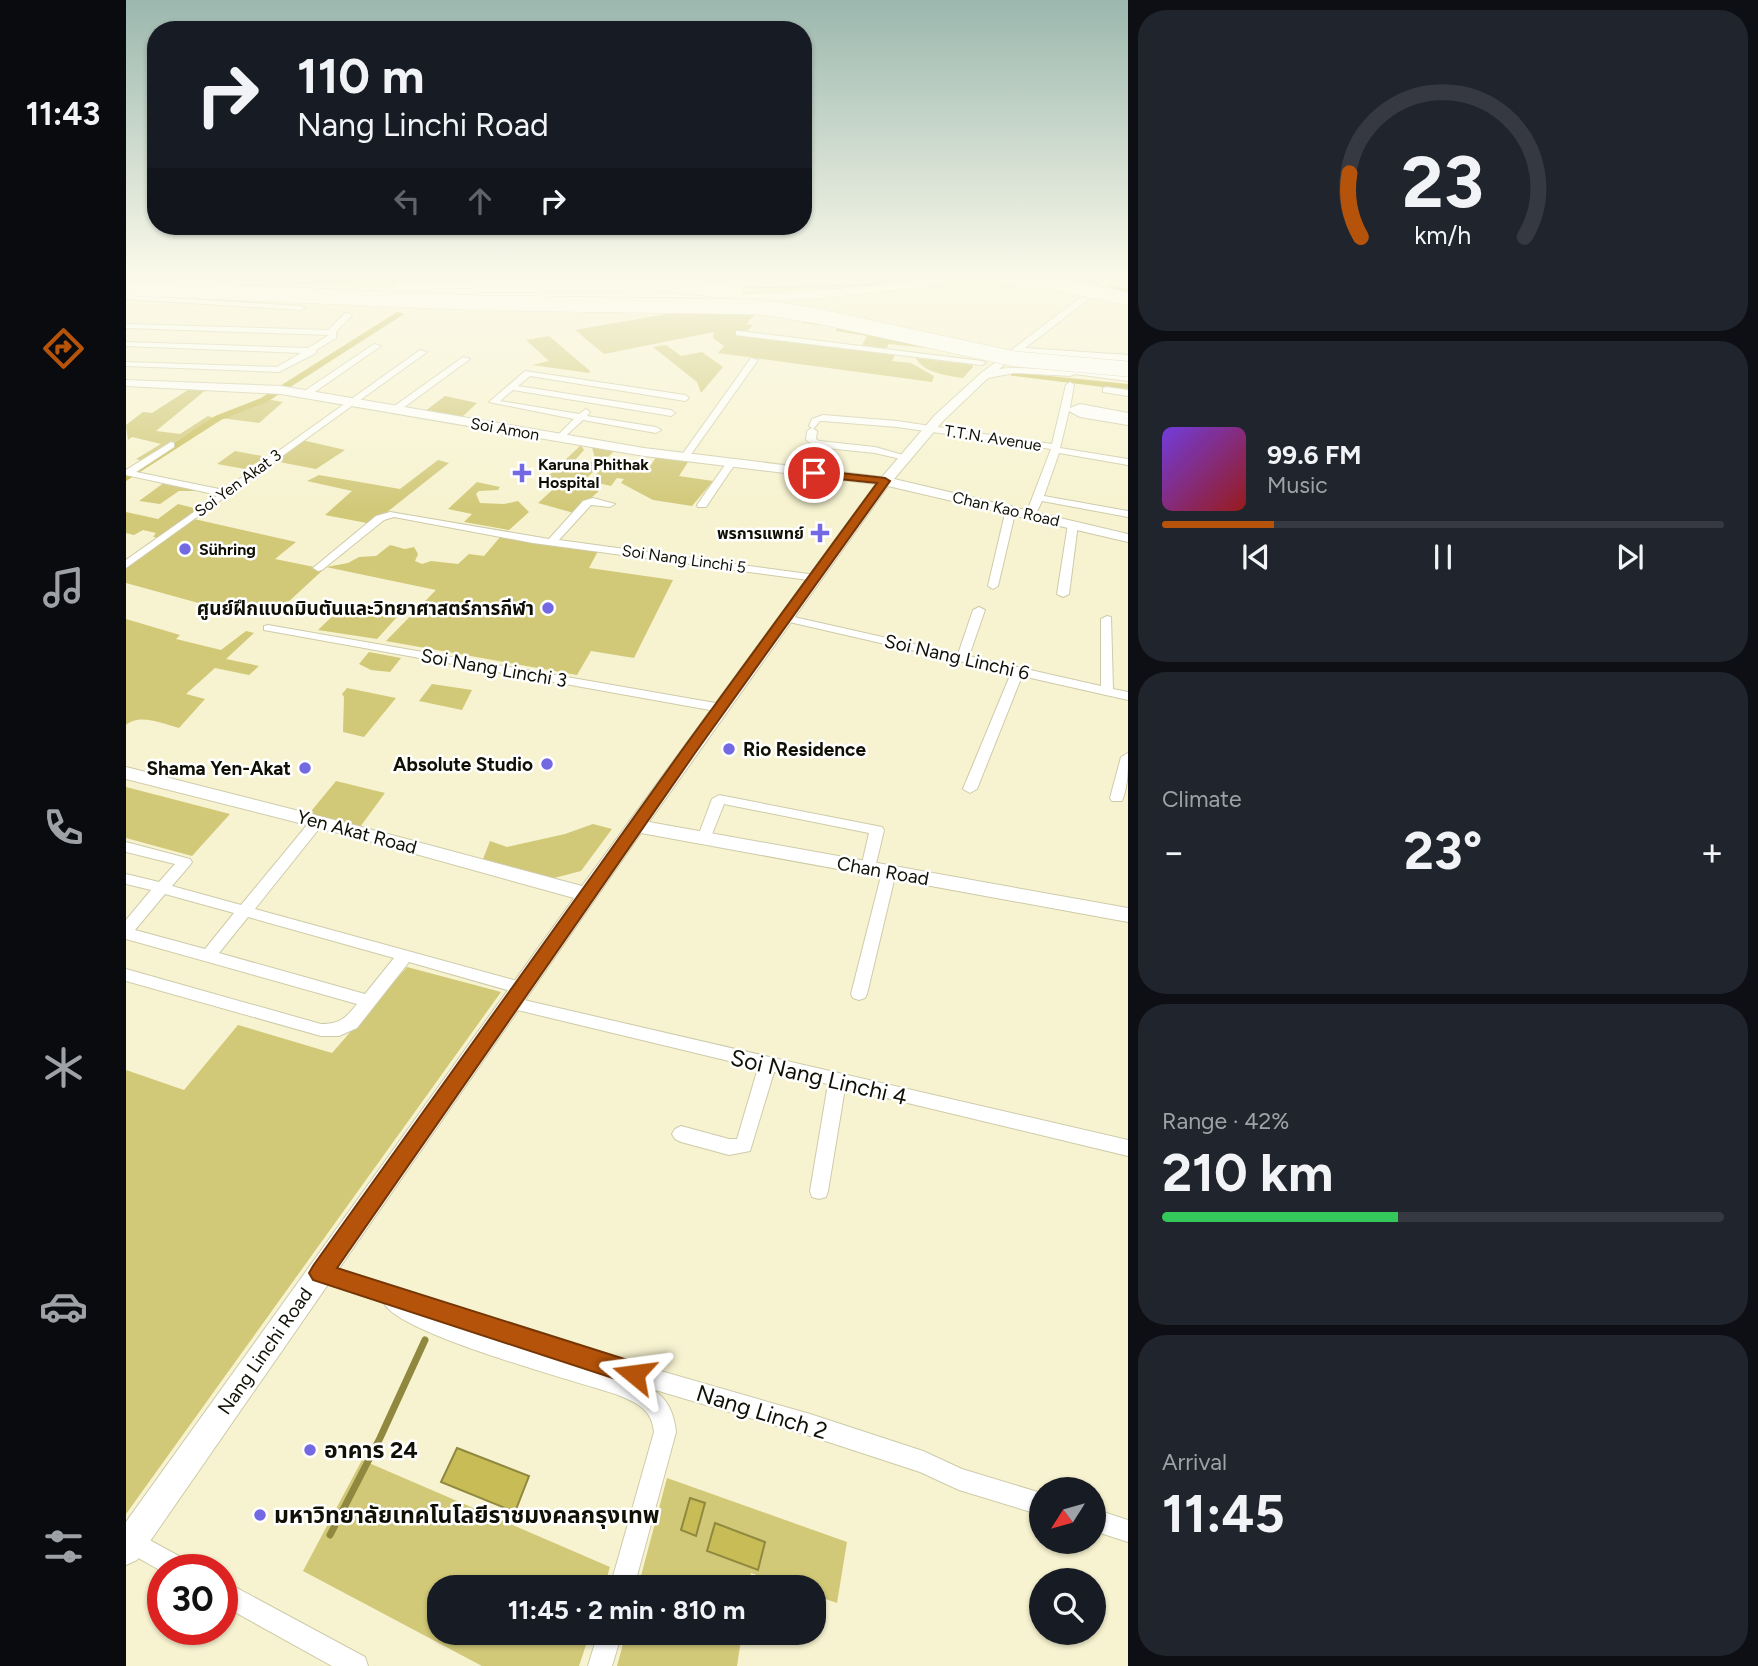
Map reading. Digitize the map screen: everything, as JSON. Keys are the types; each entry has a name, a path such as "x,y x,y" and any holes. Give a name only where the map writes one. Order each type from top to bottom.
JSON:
{"highway":[{"path":"993,355 1128,369"},
{"path":"1029,355 1128,364"}],"main road":[{"path":"973,355 981,359 983,369 1128,378"},
{"path":"1010,355 1090,374"},
{"path":"1010,355 1015,355"},
{"name":"Nang Linchi Road","path":"129,1545 516,996 885,481 983,369 1010,355"},
{"path":"1075,355 1128,358"},
{"name":"Soi Amon","path":"126,383 279,390 684,458 885,481"},
{"name":"Chan Kao Road","path":"885,481 1128,538"},
{"name":"Yen Akat Road","path":"126,774 317,821 588,895"},
{"name":"Chan Road","path":"638,826 1128,915"}],"street":[{"path":"126,364 276,371 287,368 307,355"},
{"path":"306,394 364,355"},
{"name":"Soi Yen Akat 3","path":"126,565 419,355"},
{"path":"889,355 983,369"},
{"path":"396,409 466,359"},
{"path":"684,458 754,360"},
{"path":"656,430 493,402 528,373 685,398"},
{"path":"1031,514 1040,498 1070,385"},
{"path":"560,438 612,386"},
{"path":"511,387 671,414"},
{"path":"1106,390 1128,393"},
{"path":"1128,416 1080,407 1073,410 1080,414 1128,422"},
{"name":"T.T.N. Avenue","path":"905,457 875,450 817,444 811,440 816,419 897,424 1128,455"},
{"path":"171,445 135,467 130,474 224,493"},
{"name":"T.T.N. Avenue","path":"1055,447 1128,462"},
{"path":"702,505 730,464"},
{"path":"1040,498 1128,514"},
{"path":"552,542 587,503 593,500 610,504"},
{"path":"993,586 1011,509"},
{"name":"Soi Nang Linchi 5","path":"318,568 380,519 394,514 552,542 816,578"},
{"path":"1063,594 1073,524"},
{"path":"962,658 979,610"},
{"name":"Soi Nang Linchi 6","path":"785,618 1128,696"},
{"path":"1107,619 1107,691"},
{"name":"Soi Nang Linchi 3","path":"268,628 721,708"},
{"path":"970,789 1018,671"},
{"path":"1117,798 1128,757"},
{"path":"704,839 719,799 877,830 868,869"},
{"path":"208,956 317,821"},
{"path":"126,846 185,862 126,931 369,1001"},
{"path":"859,994 889,872"},
{"name":"Soi Nang Linchi 4","path":"126,879 406,955 516,996 766,1065 1128,1148"},
{"path":"126,975 321,1030 339,1030 351,1023 406,955"},
{"path":"681,1134 729,1147 744,1146 766,1065"},
{"path":"819,1191 837,1082"},
{"name":"Nang Linch 2","path":"320,1273 581,1358 923,1462 959,1479 1029,1500"},
{"path":"372,1289 411,1313 475,1338 616,1385 653,1402 663,1414 665,1432 625,1575"},
{"path":"1106,1524 1128,1531"},
{"path":"129,1545 148,1554"},
{"path":"238,1601 356,1666"},
{"path":"600,1666 606,1645"}],"shaded area":[{"path":"542,355 571,355 590,371 532,365 549,361"},
{"path":"663,355 706,355 723,367 701,393 697,382"},
{"path":"731,355 895,355 892,361 911,363 934,376 932,382"},
{"path":"916,358 973,367 963,378 929,370"},
{"path":"191,388 207,389 156,431 180,434 208,416 214,418 143,461 136,459 161,444 132,437 128,440 126,425 143,412 152,413"},
{"path":"445,396 477,403 462,417 424,412"},
{"path":"266,399 283,402 259,423 220,418"},
{"path":"302,440 345,450 316,469 274,461"},
{"path":"581,445 584,450 576,459 580,462 593,462 595,459 592,447 614,451 579,486 599,491 574,513 538,503 559,484 544,480"},
{"path":"235,451 267,457 245,469 217,464"},
{"path":"656,457 688,462 679,476 713,481 692,506 653,500 621,483 624,479 617,478 611,486 590,481 606,464 646,473"},
{"path":"438,460 449,463 372,524 325,515 352,491 307,481 319,475 400,489"},
{"path":"165,482 208,491 179,491 160,504 139,501"},
{"path":"477,482 500,487 498,490 479,491 476,494 480,503 504,504 518,501 529,512 509,530 464,522 472,514 448,509"},
{"path":"178,504 198,509 159,538 153,537 156,533 143,530 134,535 126,533 126,512 158,519"},
{"path":"194,519 296,542 275,559 324,569 273,616 218,603 213,607 126,583 126,568"},
{"name":"ศูนย์ฝึกแบดมินตันและวิทยาศาสตร์การกีฬา","path":"501,536 598,551 589,568 673,580 634,658 591,651 577,675 386,641 436,590 326,567 348,563 359,557 376,556 390,545 405,549 414,547 418,554 415,561 422,564 431,561 458,564 469,554 484,556"},
{"path":"343,606 397,617 377,639 318,630"},
{"path":"126,619 180,635 176,639 221,650 246,631 254,633 226,659 259,666 249,675 215,668 186,694 205,699 179,728 145,720 126,725"},
{"path":"369,652 401,658 390,672 371,670 359,664"},
{"path":"432,684 472,690 462,710 419,701"},
{"path":"347,688 396,698 364,737 343,732 342,694"},
{"path":"336,781 385,793 360,827 308,815"},
{"path":"126,787 230,814 192,856 126,838"},
{"path":"593,824 612,829 581,871 554,878 483,859 490,841 507,847 565,834"},
{"path":"407,967 501,992 126,1514 126,1070 184,1090 238,1025 332,1053"},
{"path":"457,1448 529,1476 515,1512 441,1482"},
{"path":"362,1460 610,1567 608,1575 427,1575 427,1637 303,1571"},
{"path":"667,1478 847,1542 837,1603 826,1599 826,1575 641,1575"},
{"path":"690,1498 705,1503 696,1536 681,1530"},
{"path":"715,1523 765,1542 758,1570 707,1551"},
{"path":"442,1645 586,1645 579,1666 482,1666"},
{"path":"623,1645 740,1645 737,1666 617,1666"}],"waterway":[{"path":"126,478 218,418 264,400 336,355"},
{"path":"1014,374 1128,387"},
{"path":"330,1535 380,1438 425,1340"}],"place":[{"name":"Karuna Phithak Hospital","path":"522,473"},
{"name":"พรการแพทย์","path":"820,533"},
{"name":"Sühring","path":"185,549"},
{"name":"ศูนย์ฝึกแบดมินตันและวิทยาศาสตร์การกีฬา","path":"548,608"},
{"name":"Rio Residence","path":"729,749"},
{"name":"Absolute Studio","path":"547,764"},
{"name":"Shama Yen-Akat","path":"305,768"},
{"name":"อาคาร 24","path":"310,1450"},
{"name":"มหาวิทยาลัยเทคโนโลยีราชมงคลกรุงเทพ","path":"260,1515"}],"route":[{"path":"634,1374 320,1273 690,750 885,481 814,473"}]}
